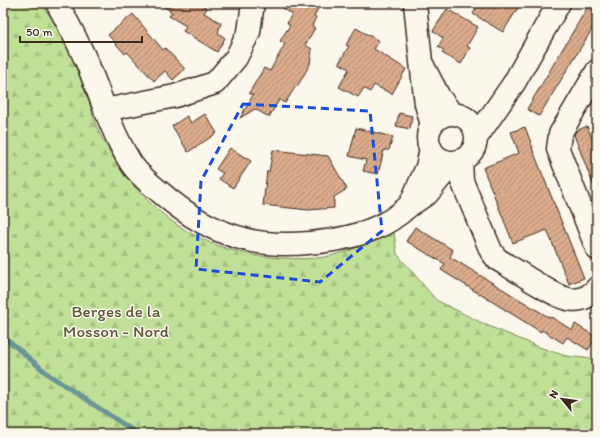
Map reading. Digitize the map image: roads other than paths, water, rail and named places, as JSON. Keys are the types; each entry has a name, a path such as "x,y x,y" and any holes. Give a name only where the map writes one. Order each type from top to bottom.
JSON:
{"street":[{"path":"56,3 68,22 88,65 105,110 129,161 151,185 176,206 211,228 244,240 279,244 318,243 375,228 399,214 428,193 457,161 472,151 476,138 514,84 559,3"},
{"path":"105,110 175,96 215,83 236,58 249,32 252,3"},
{"path":"415,3 426,104 432,125"},
{"path":"421,62 439,97 458,116 473,126 476,138"},
{"path":"597,70 560,134 558,149 597,250"},
{"path":"410,205 427,167 431,150 428,137 432,125 444,116 458,116 514,84"},
{"path":"431,150 440,159 446,161 457,161"},
{"path":"457,161 462,181 491,251 497,259 559,297 580,300 588,297 597,288"},
{"path":"428,193 445,192 469,198"}],"waterway":[{"path":"3,336 49,375 138,434"}],"park label":[{"name":"Berges de la Mosson - Nord","path":"116,321"}]}
